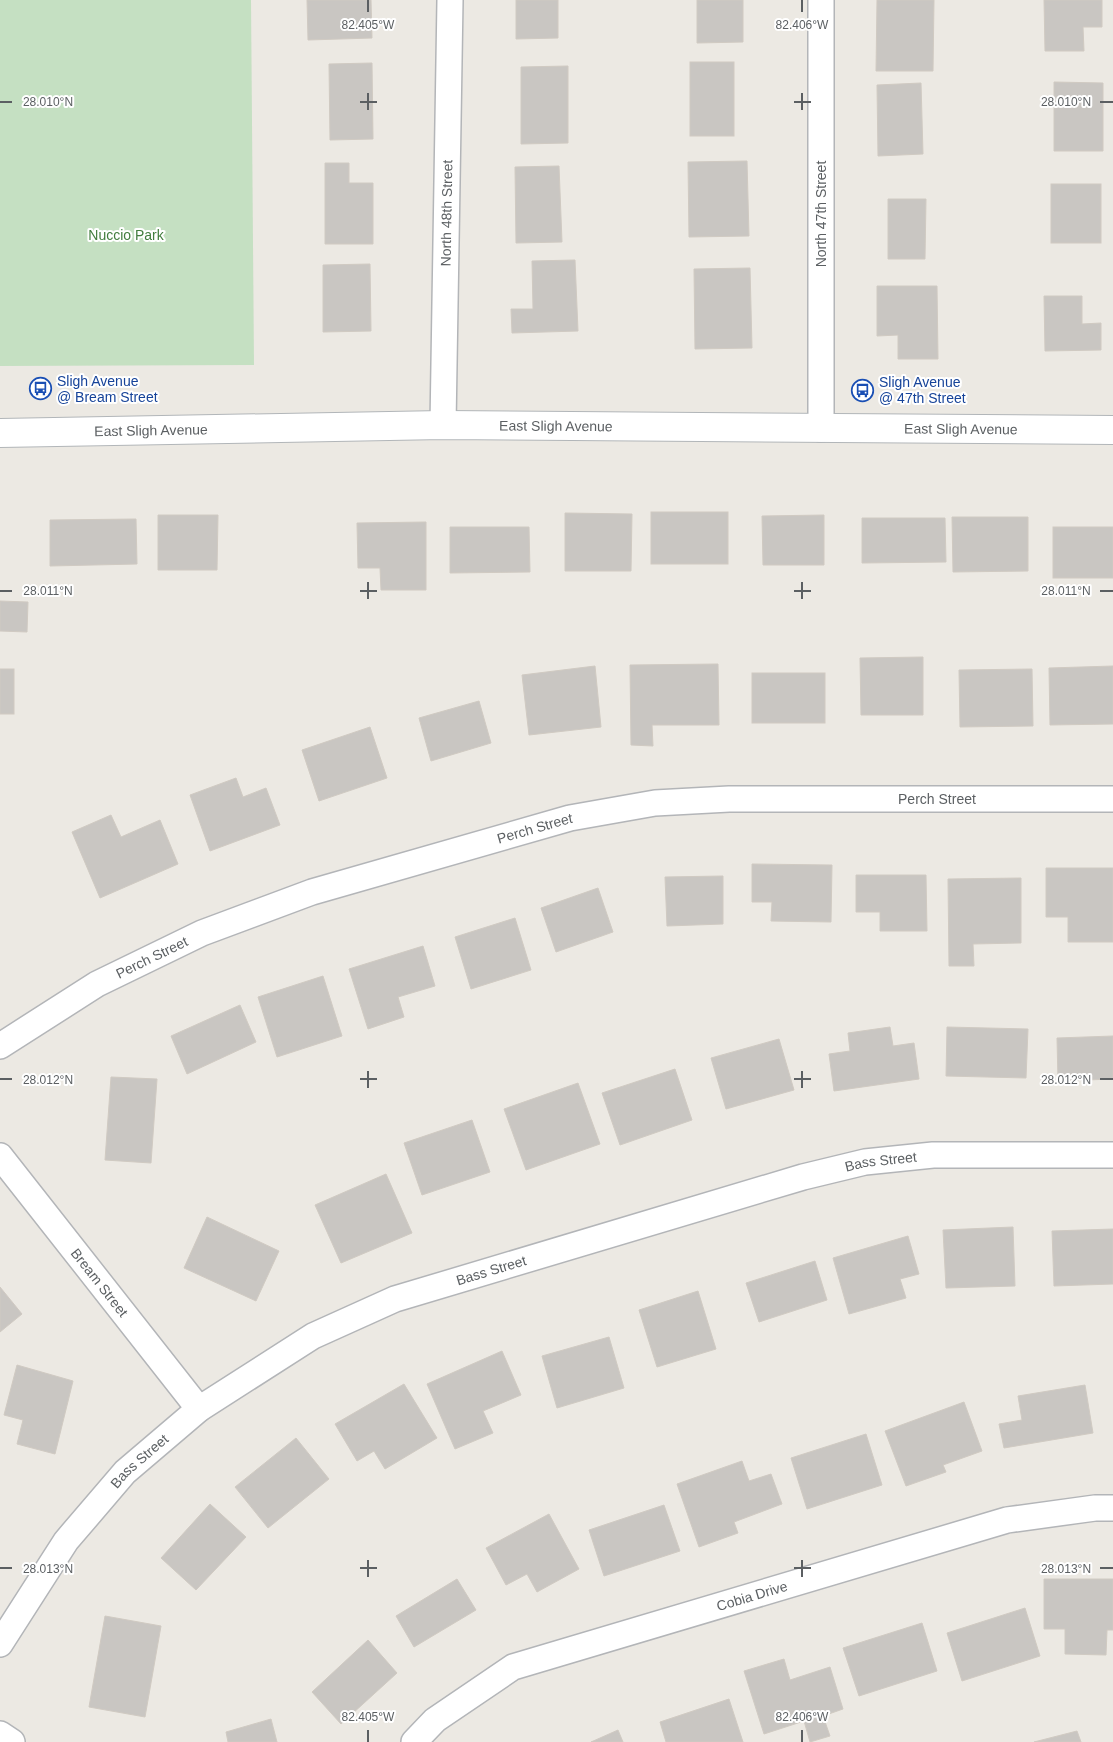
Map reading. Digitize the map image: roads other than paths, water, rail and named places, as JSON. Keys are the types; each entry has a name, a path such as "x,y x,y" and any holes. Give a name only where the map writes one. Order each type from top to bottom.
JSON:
{"street":[{"name":"North 48th Street","path":"443,425 450,0"},
{"name":"North 47th Street","path":"821,0 821,429"},
{"name":"East Sligh Avenue","path":"0,434 443,425 1113,430"},
{"name":"Perch Street","path":"0,1046 97,984 202,933 312,892 570,818 655,803 729,799 1113,799"},
{"name":"Bass Street","path":"0,1644 66,1540 125,1472 199,1408 313,1336 395,1298 803,1177 865,1162 932,1155 1113,1155"},
{"name":"Bream Street","path":"0,1156 199,1408"},
{"name":"Cobia Drive","path":"414,1742 435,1720 513,1667 1007,1520 1095,1508 1113,1508"},
{"path":"0,1734 12,1742"}],"place":[{"name":"Sligh Avenue @ Bream Street","path":"41,389"},
{"name":"Sligh Avenue @ 47th Street","path":"863,390"}],"park label":[{"name":"Nuccio Park","path":"126,235"}]}
